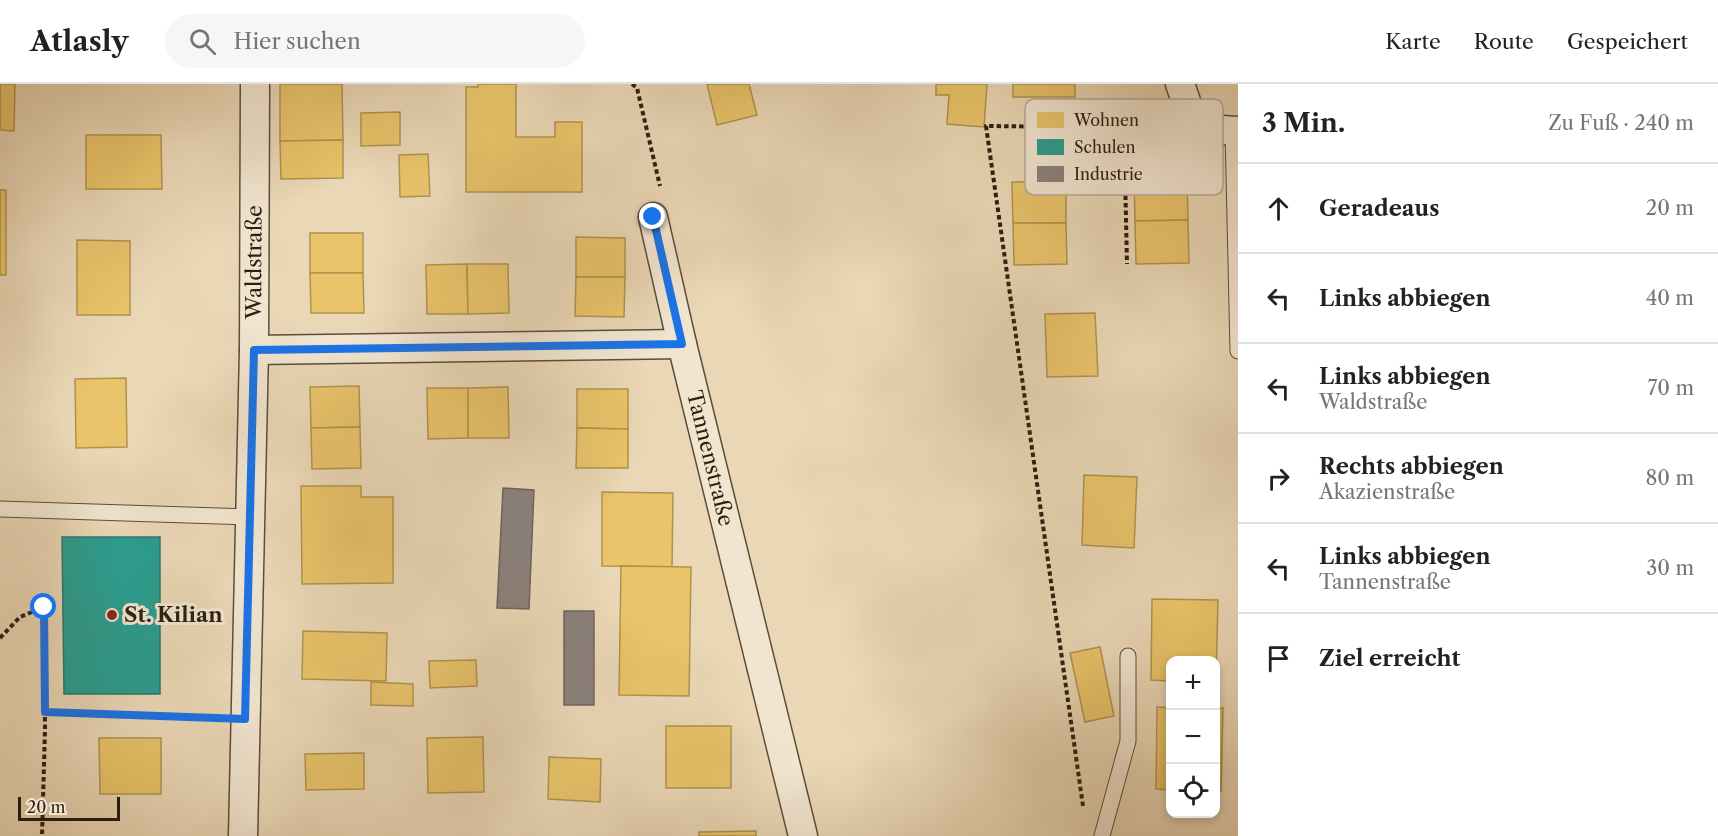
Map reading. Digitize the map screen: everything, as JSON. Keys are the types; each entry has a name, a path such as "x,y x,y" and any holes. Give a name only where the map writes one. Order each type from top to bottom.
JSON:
{"street":[{"name":"Waldstraße","path":"243,836 254,350 255,84"},
{"path":"1180,84 1185,99"},
{"name":"Tannenstraße","path":"653,217 803,836"},
{"path":"254,350 682,344"}],"lane":[{"path":"1226,130 1238,351"},
{"path":"0,509 250,517"},
{"path":"1102,836 1128,741 1128,656"}],"path":[{"path":"632,84 637,88 663,199 653,217"},
{"path":"1025,127 986,126 1084,812"},
{"path":"1125,195 1127,264"},
{"path":"0,638 20,617 44,607 45,712 42,836"},
{"path":"45,712 245,719"}],"building: Wohnen":[{"path":"0,84 15,84 14,131 0,130"},
{"path":"280,84 342,84 343,140 280,141"},
{"path":"478,84 516,84 516,137 555,137 555,122 582,122 582,192 466,192 466,87 478,87"},
{"path":"707,84 749,84 757,115 717,125"},
{"path":"936,84 987,84 984,127 947,124 949,95 936,95"},
{"path":"1013,84 1075,84 1075,97 1013,97"},
{"path":"400,112 400,145 361,146 361,113"},
{"path":"86,135 161,135 162,189 86,189"},
{"path":"343,140 343,178 281,179 280,141"},
{"path":"428,154 430,196 400,197 399,155"},
{"path":"1012,182 1025,182 1025,195 1066,195 1066,223 1013,223"},
{"path":"0,190 6,190 6,275 0,275"},
{"path":"1134,195 1187,195 1188,220 1135,221"},
{"path":"1188,220 1189,263 1136,264 1135,221"},
{"path":"1013,223 1066,223 1067,264 1014,265"},
{"path":"310,233 363,233 363,273 310,273"},
{"path":"576,237 625,238 625,277 576,277"},
{"path":"77,240 130,241 130,315 77,315"},
{"path":"467,264 468,314 427,314 426,265"},
{"path":"467,264 508,264 509,313 468,314"},
{"path":"310,273 363,273 364,313 311,313"},
{"path":"576,277 625,277 624,317 575,316"},
{"path":"1095,313 1098,376 1047,377 1045,314"},
{"path":"126,378 127,447 76,448 75,379"},
{"path":"359,386 360,427 311,428 310,387"},
{"path":"508,387 509,438 468,438 468,388"},
{"path":"427,388 468,388 468,438 428,439"},
{"path":"577,389 628,389 628,429 577,428"},
{"path":"360,427 361,468 312,469 311,428"},
{"path":"577,428 628,429 628,468 576,468"},
{"path":"1084,475 1137,477 1134,548 1082,545"},
{"path":"301,486 361,486 361,497 393,497 393,583 302,584"},
{"path":"602,492 673,493 672,567 602,566"},
{"path":"621,566 691,567 689,696 619,695"},
{"path":"1152,599 1218,600 1217,656 1166,656 1166,681 1151,680"},
{"path":"303,631 387,633 386,681 302,679"},
{"path":"1100,647 1114,716 1085,722 1070,653"},
{"path":"476,660 477,686 430,688 429,661"},
{"path":"371,682 413,684 413,706 371,705"},
{"path":"1157,707 1166,708 1166,790 1156,789"},
{"path":"1220,708 1223,708 1221,791"},
{"path":"666,726 731,726 731,788 666,788"},
{"path":"483,737 484,792 428,793 427,738"},
{"path":"99,738 161,738 161,794 100,794"},
{"path":"364,753 364,789 306,790 305,754"},
{"path":"549,757 601,759 600,802 548,799"},
{"path":"756,831 756,836 699,836 699,832"}],"building: Schulen":[{"name":"St. Kilian","path":"62,537 160,537 160,694 64,694"}],"building: Industrie":[{"path":"503,488 534,490 529,609 497,608"},
{"path":"564,611 594,611 594,705 564,705"}],"place":[{"name":"St. Kilian","path":"112,615"}],"route":[{"path":"44,607 45,712 245,719 254,350 682,344 653,217"}]}
